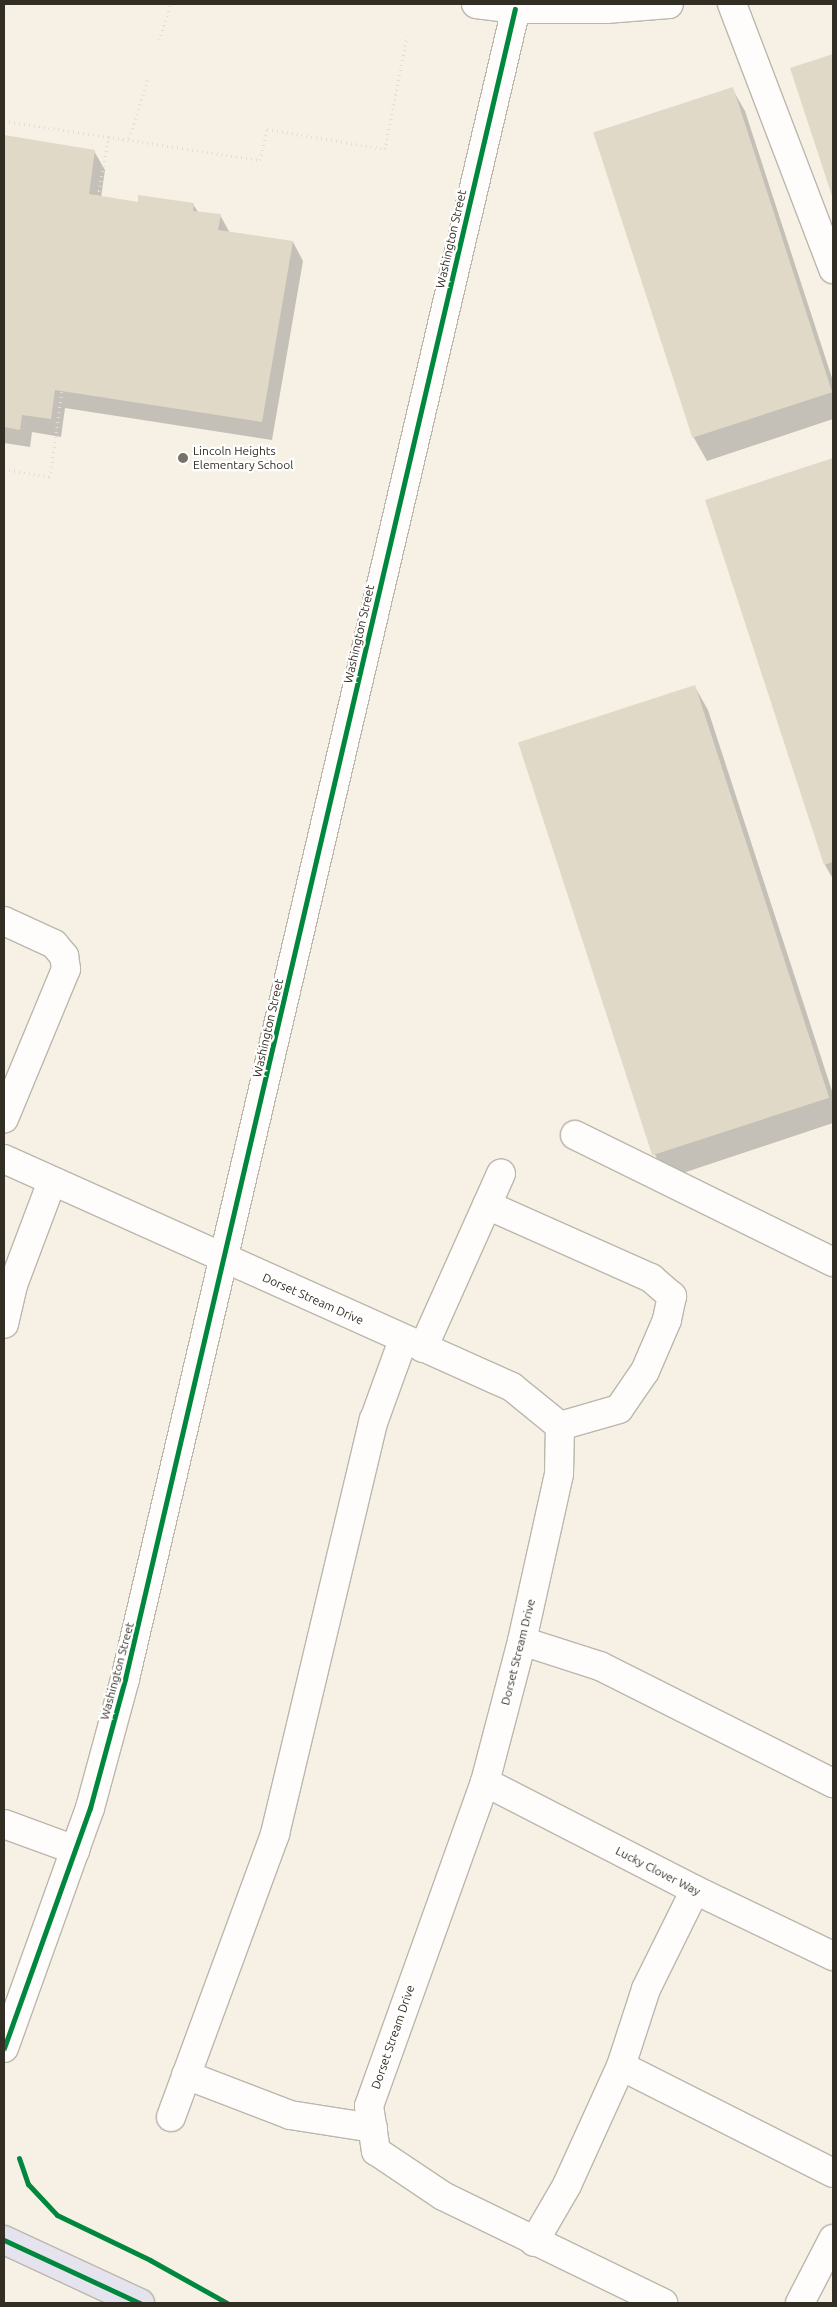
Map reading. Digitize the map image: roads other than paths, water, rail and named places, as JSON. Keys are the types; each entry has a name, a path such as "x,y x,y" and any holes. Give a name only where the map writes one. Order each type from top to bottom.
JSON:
{"highway":[{"path":"4,2240 140,2303"}],"street":[{"path":"476,4 606,9 669,4"},
{"path":"732,4 833,270"},
{"name":"Washington Street","path":"4,2048 90,1808 128,1670 516,7"},
{"path":"4,922 54,944 64,956 66,969 4,1119"},
{"path":"575,1135 833,1262"},
{"name":"Dorset Stream Drive","path":"4,1159 512,1387 560,1426 559,1474 522,1641 485,1782 386,2054 369,2106 376,2151 443,2196 534,2242 664,2303"},
{"path":"171,2117 275,1834 374,1420 487,1205 501,1174"},
{"path":"4,1324 13,1285 52,1181"},
{"path":"487,1205 651,1278 672,1296 667,1320 645,1372 619,1409 560,1426"},
{"path":"522,1641 600,1666 833,1783"},
{"name":"Lucky Clover Way","path":"485,1782 694,1890 833,1956"},
{"path":"4,1824 75,1850"},
{"path":"534,2242 567,2185 621,2066 646,1989 694,1890"},
{"path":"621,2066 833,2173"},
{"path":"186,2075 290,2115 373,2128"},
{"path":"800,2303 833,2239"}],"place":[{"name":"Lincoln Heights Elementary School","path":"183,458"}]}
